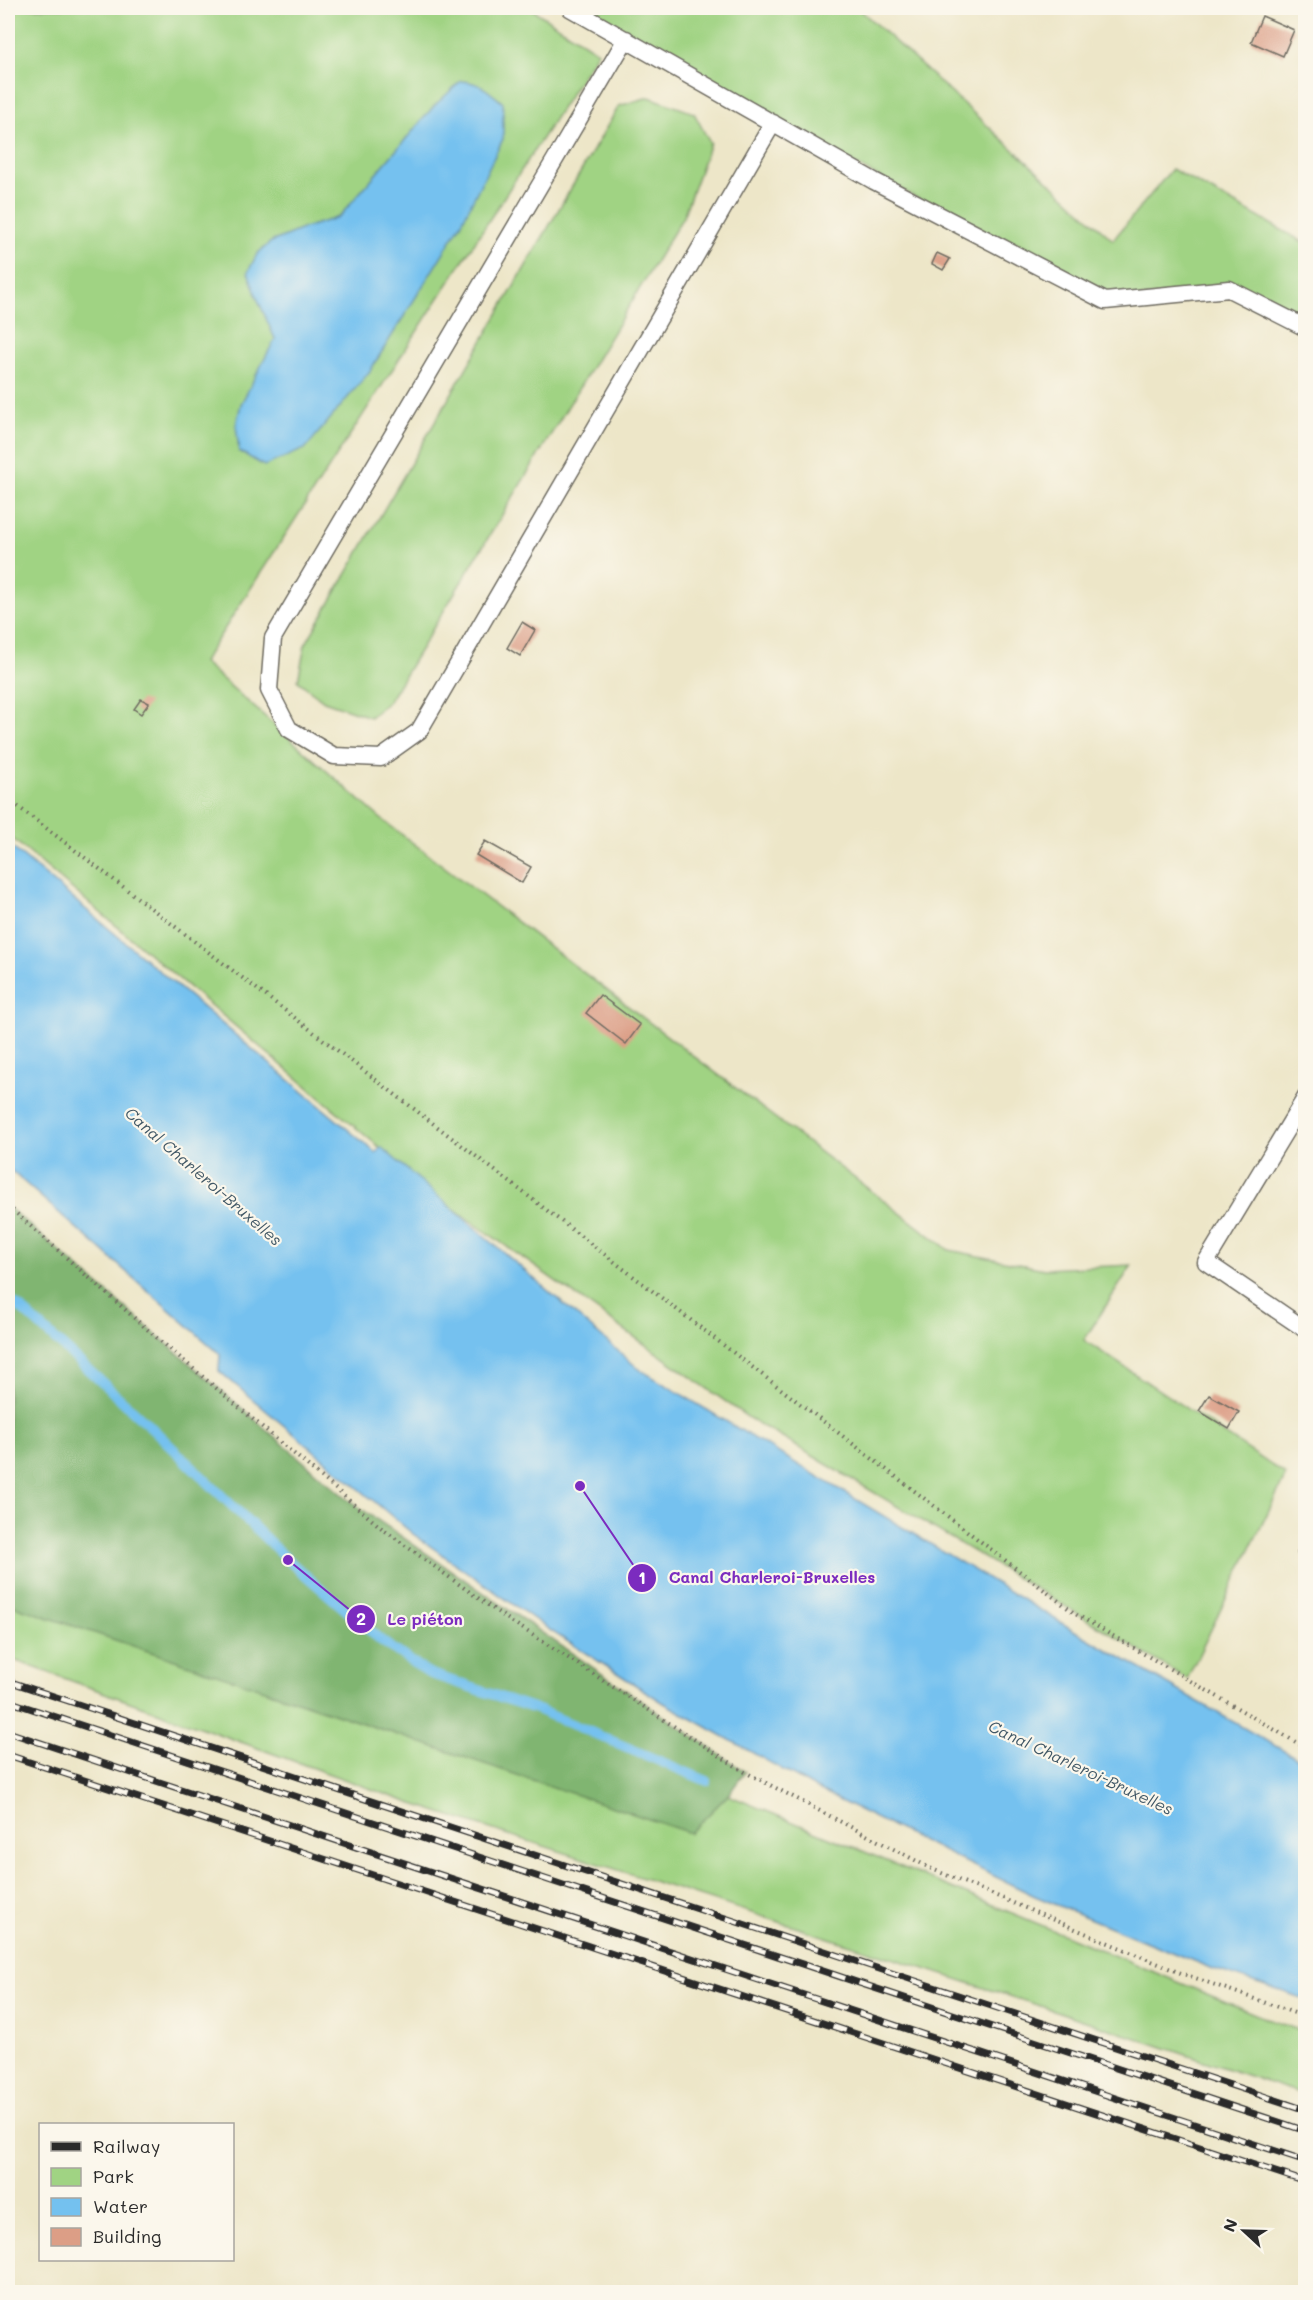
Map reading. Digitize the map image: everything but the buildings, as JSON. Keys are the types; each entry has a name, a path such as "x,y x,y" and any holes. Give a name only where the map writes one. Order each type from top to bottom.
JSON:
{"lane":[{"path":"570,8 874,181 1105,301 1229,289 1305,328"},
{"path":"626,39 273,638 269,690 289,729 333,756 381,758 419,731 773,123"},
{"path":"1305,1097 1206,1262 1305,1330"}],"path":[{"path":"8,799 1077,1615 1305,1748"},
{"path":"8,1206 157,1338 384,1530 503,1616 745,1772 932,1869 1178,1972 1305,2017"}],"green space":[{"path":"8,8 530,8 598,52 203,662 380,818 949,1250 1044,1269 1132,1265 1084,1340 1286,1475 1187,1679 749,1418 448,1205 8,835"},
{"path":"569,8 858,8 1113,240 1172,169 1305,243 1305,328 1229,289 1105,301"},
{"path":"649,97 694,113 710,143 683,217 389,701 370,717 324,701 298,681 305,645 619,106"},
{"path":"8,1207 347,1499 745,1772 728,1795 690,1833 8,1604"},
{"path":"8,1603 690,1820 728,1795 1267,2019 1305,2032 1305,2095 1059,2012 410,1803 8,1658"}],"water":[{"path":"461,81 479,85 503,103 503,139 460,226 370,371 305,449 264,466 239,451 236,425 241,404 275,339 248,272 257,254 271,242 339,217 434,106"},
{"path":"8,844 376,1153 381,1147 639,1369 1075,1631 1305,1763 1305,1999 1208,1967 1035,1896 826,1794 664,1703 551,1631 413,1534 219,1371 220,1354 8,1168"}],"waterway":[{"path":"8,1299 153,1429 288,1560 383,1642 428,1673 536,1709 707,1781"}],"railway":[{"path":"8,1681 1306,2110"},
{"path":"8,1701 1306,2131"},
{"path":"8,1732 1306,2161"},
{"path":"8,1755 1306,2182"}],"place":[{"name":"Canal Charleroi-Bruxelles","path":"580,1486"},
{"name":"Le piéton","path":"288,1560"}]}
